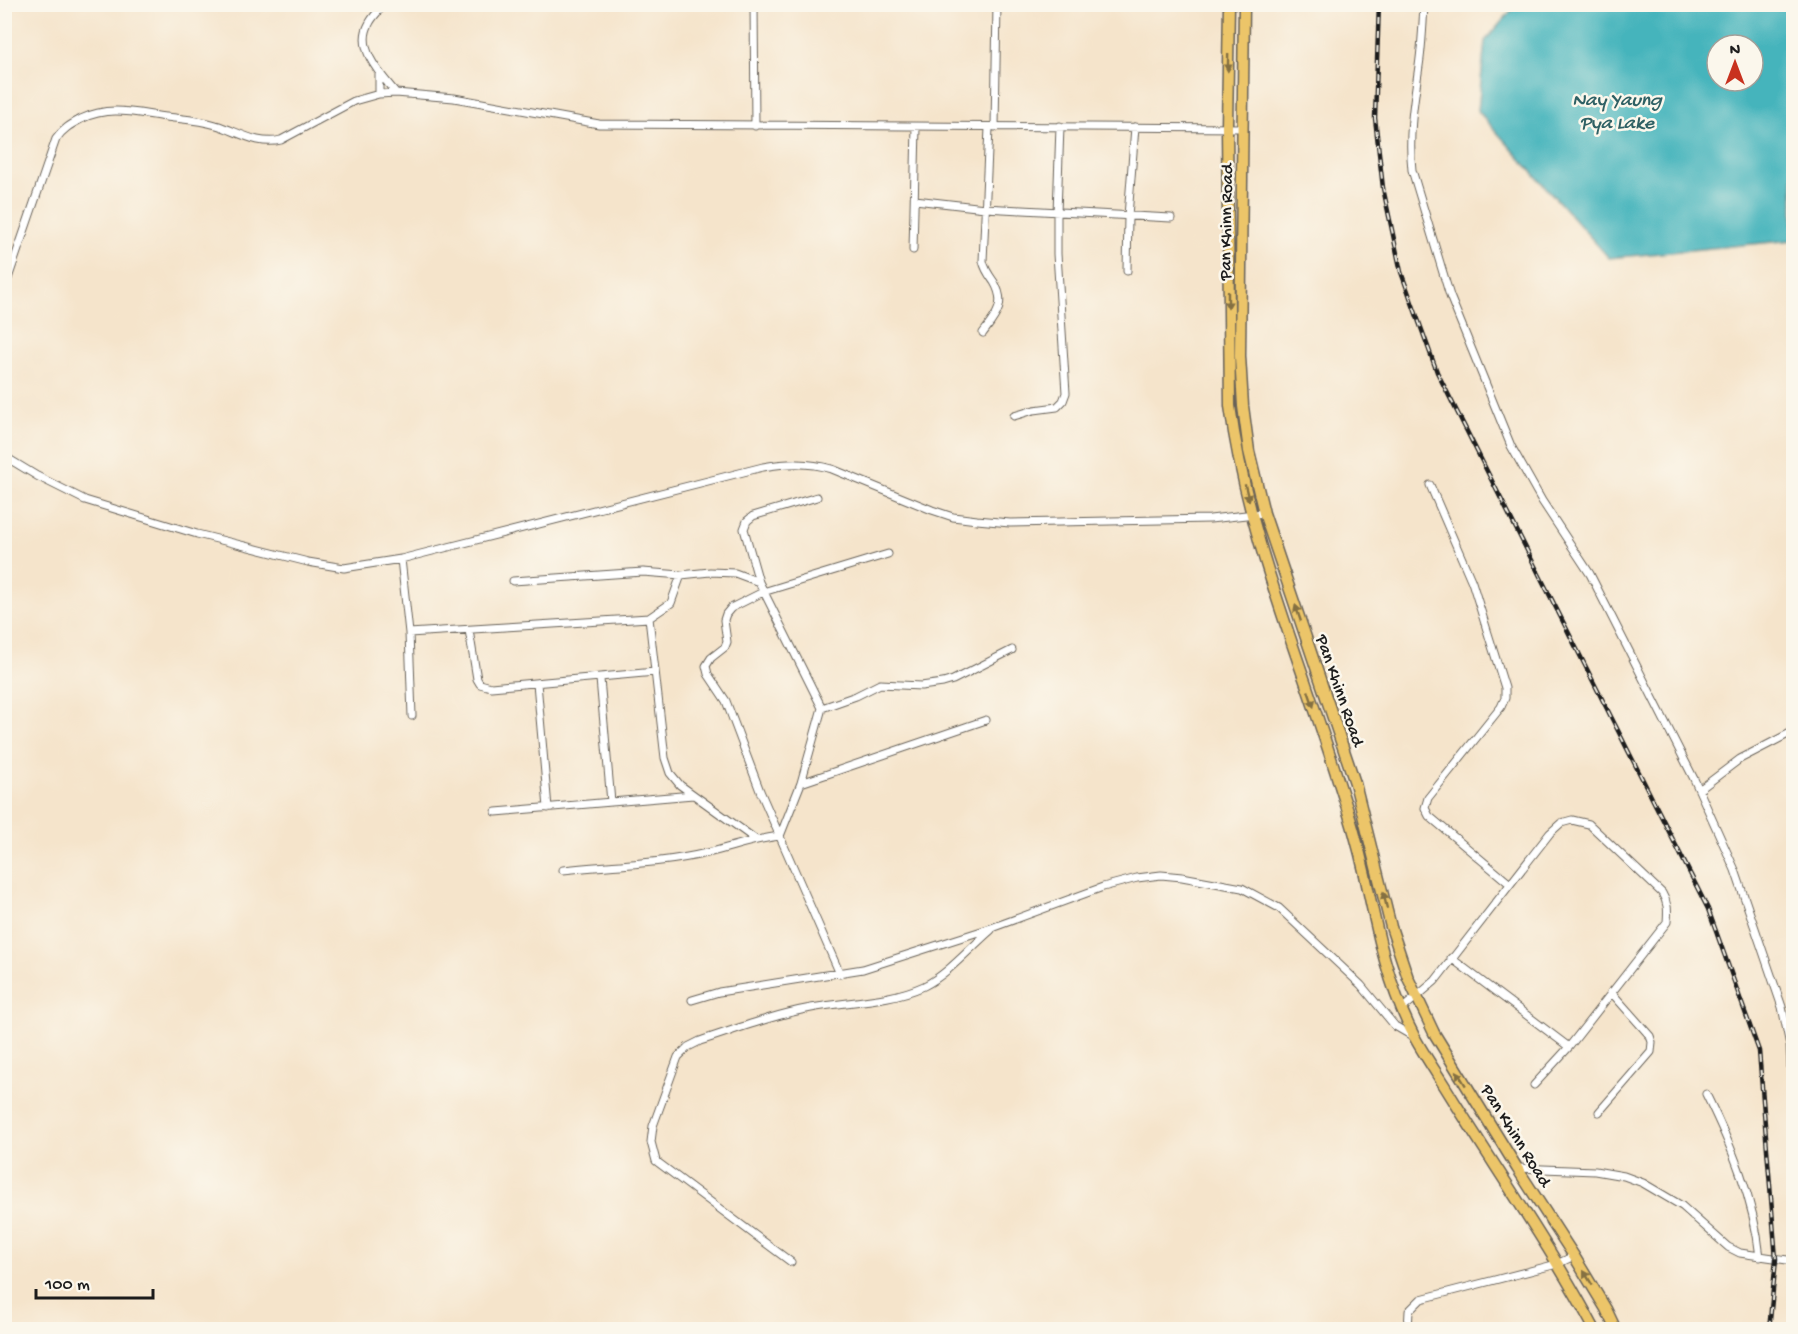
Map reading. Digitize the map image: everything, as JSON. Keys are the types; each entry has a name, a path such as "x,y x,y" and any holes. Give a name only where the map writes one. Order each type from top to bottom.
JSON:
{"main road":[{"name":"Pan Khinn Road","path":"1228,4 1230,406 1236,450 1252,516 1340,784 1391,984 1415,1037 1595,1329"},
{"name":"Pan Khinn Road","path":"1244,4 1240,356 1249,451 1264,513 1355,783 1392,927 1416,998 1434,1033 1574,1256 1616,1329"}],"street":[{"path":"384,4 369,23 366,35 371,61 396,93"},
{"path":"754,4 755,126"},
{"path":"983,333 999,311 1000,304 996,285 987,273 983,261 997,4"},
{"path":"1424,4 1410,151 1412,170 1450,296 1510,446 1542,501 1587,568 1700,790 1735,870 1782,1007 1790,1045 1794,1147"},
{"path":"379,72 379,94"},
{"path":"4,290 56,139 72,124 99,111 117,110 212,123 263,142 281,140 339,108 379,94 396,93 436,95 503,105 585,123 1243,128"},
{"path":"1014,416 1034,410 1058,407 1066,393 1057,213 1060,126"},
{"path":"1127,271 1128,216 1135,126"},
{"path":"913,250 916,127"},
{"path":"915,200 985,208 1171,218"},
{"path":"4,456 47,482 85,500 197,534 308,562 344,568 401,559 763,467 791,463 818,465 832,469 932,510 953,517 977,520 1010,523 1210,519 1264,513"},
{"path":"1430,485 1472,582 1505,688 1505,698 1501,707 1428,798 1425,808 1429,816 1510,884"},
{"path":"780,836 801,783 822,708 759,582 744,529 747,521 753,516 817,497"},
{"path":"840,974 780,836 726,701 706,669 708,662 725,647 727,642 724,620 731,608 764,592 888,554"},
{"path":"401,559 409,633 412,716"},
{"path":"513,581 643,572 681,575 710,572 735,573 759,582"},
{"path":"409,633 649,618 671,603 681,575"},
{"path":"649,618 664,758 670,773 680,785 755,839"},
{"path":"469,630 480,684 491,687 600,679 655,672"},
{"path":"822,708 856,696 880,684 921,686 953,680 1012,650"},
{"path":"600,679 611,802"},
{"path":"537,683 548,808"},
{"path":"801,783 986,720"},
{"path":"1700,790 1740,759 1794,730"},
{"path":"496,812 693,795"},
{"path":"1402,1009 1435,981 1451,957 1550,833 1561,824 1572,820 1589,824 1662,893 1667,901 1666,922 1569,1047 1534,1085"},
{"path":"563,870 678,858 707,853 755,839 780,836"},
{"path":"692,1000 718,992 863,969 994,927 1103,887 1137,878 1161,875 1242,888 1279,908 1361,985 1395,1026 1415,1037"},
{"path":"791,1262 656,1161 652,1153 651,1142 653,1126 678,1058 688,1047 700,1041 779,1016 817,1007 908,992 926,985 942,974 994,927"},
{"path":"1451,957 1569,1047"},
{"path":"1599,1112 1651,1052 1652,1042 1650,1036 1611,992"},
{"path":"1706,1094 1728,1140 1746,1192 1760,1257"},
{"path":"1517,1168 1595,1171 1624,1176 1643,1183 1683,1206 1728,1247 1740,1253 1794,1263 1792,1329"},
{"path":"1408,1329 1409,1311 1421,1299 1557,1264 1574,1256"}],"water":[{"name":"Nay Yaung Pya Lake","path":"1516,5 1793,5 1793,240 1609,258 1478,111 1485,41"}],"railway":[{"path":"1379,4 1375,118 1383,188 1401,272 1437,372 1708,909 1759,1051 1776,1259 1769,1330"}]}
